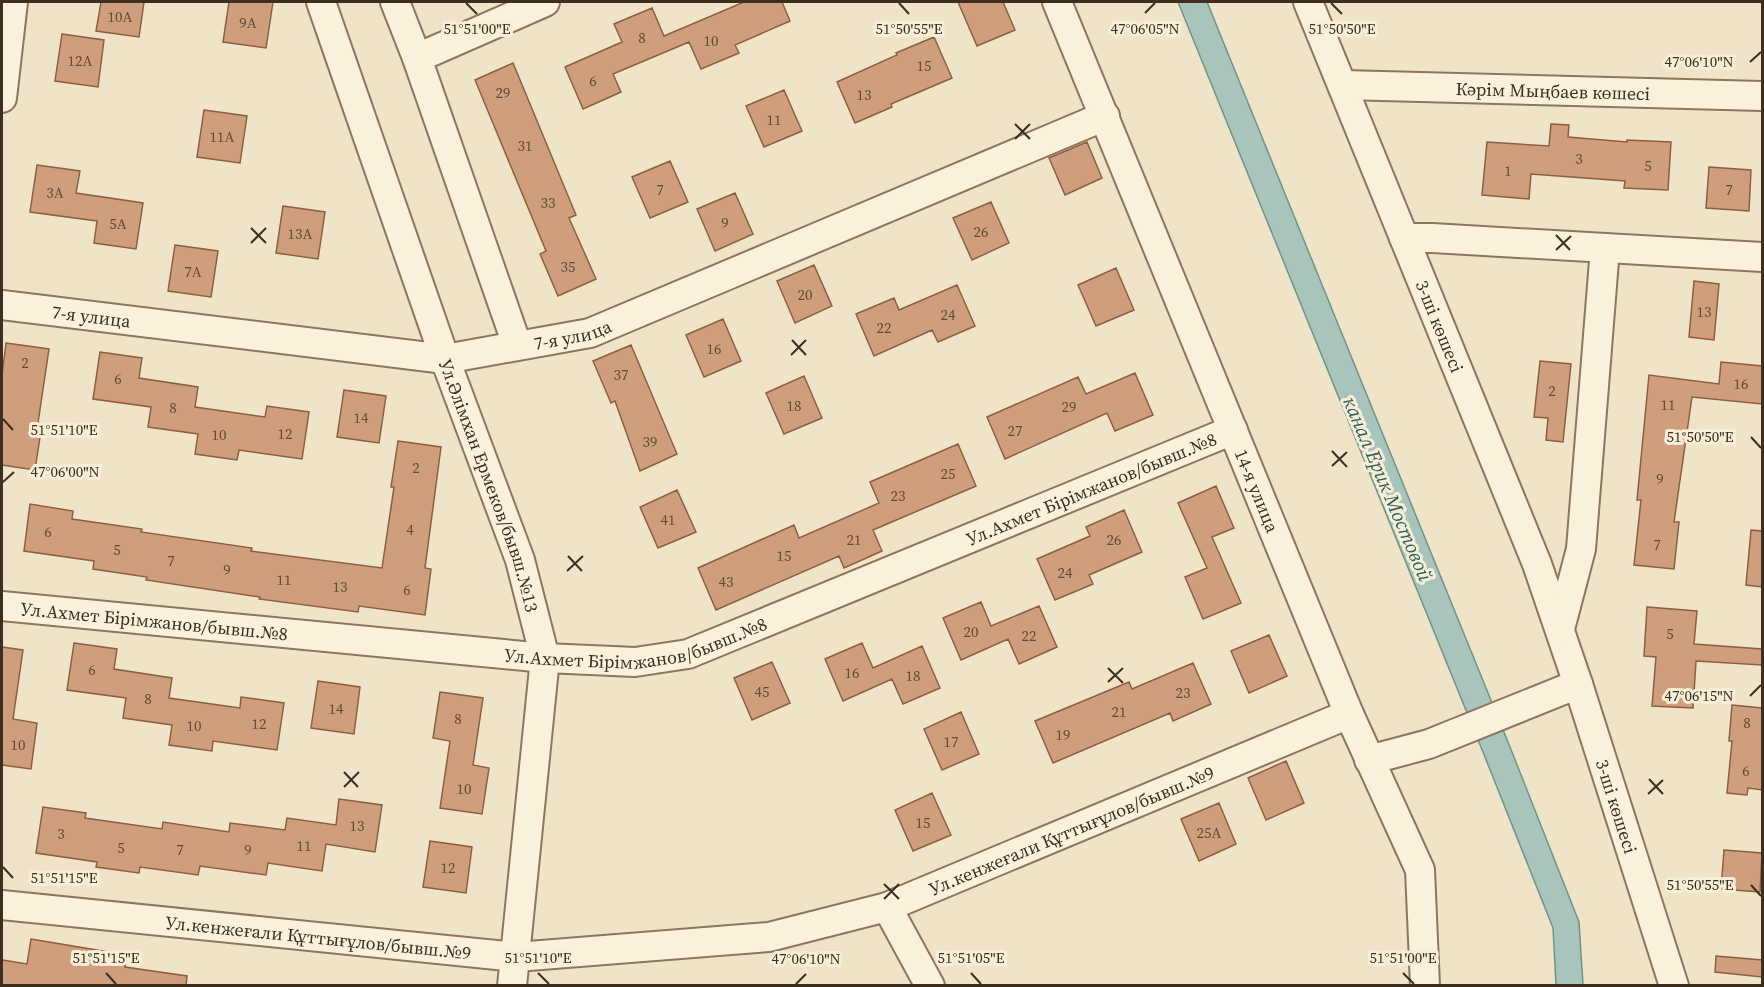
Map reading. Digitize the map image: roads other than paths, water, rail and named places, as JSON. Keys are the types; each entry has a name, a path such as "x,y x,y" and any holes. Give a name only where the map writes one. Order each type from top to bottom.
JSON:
{"street":[{"name":"Ул.Әлімхан Ермеков/бывш.№13","path":"321,2 445,359 520,560 545,658 512,986"},
{"path":"395,2 417,58 517,345"},
{"path":"417,58 545,2"},
{"name":"14-я улица","path":"1057,2 1349,714 1420,870 1425,986"},
{"name":"3-ші көшесі","path":"1308,2 1538,564 1674,986"},
{"path":"2,98 8,6"},
{"name":"Кәрім Мыңбаев көшесі","path":"1343,85 1762,96"},
{"name":"7-я улица","path":"2,305 445,359 590,333 1105,116"},
{"path":"1404,238 1762,257"},
{"path":"1560,629 1581,549 1605,248"},
{"name":"Ул.Ахмет Бірімжанов/бывш.№8","path":"2,606 545,658 635,662 688,654 1233,429"},
{"path":"1538,564 1581,549"},
{"path":"1369,760 1429,744 1578,684"},
{"name":"Ул.кенжеғали Құттығұлов/бывш.№9","path":"2,904 516,957 769,937 887,907 1349,714"},
{"path":"887,907 930,986"}],"water":[{"name":"канал Ерик Мостовой","path":"1178,2 1207,2 1579,922 1583,985 1556,985 1553,928"}]}
